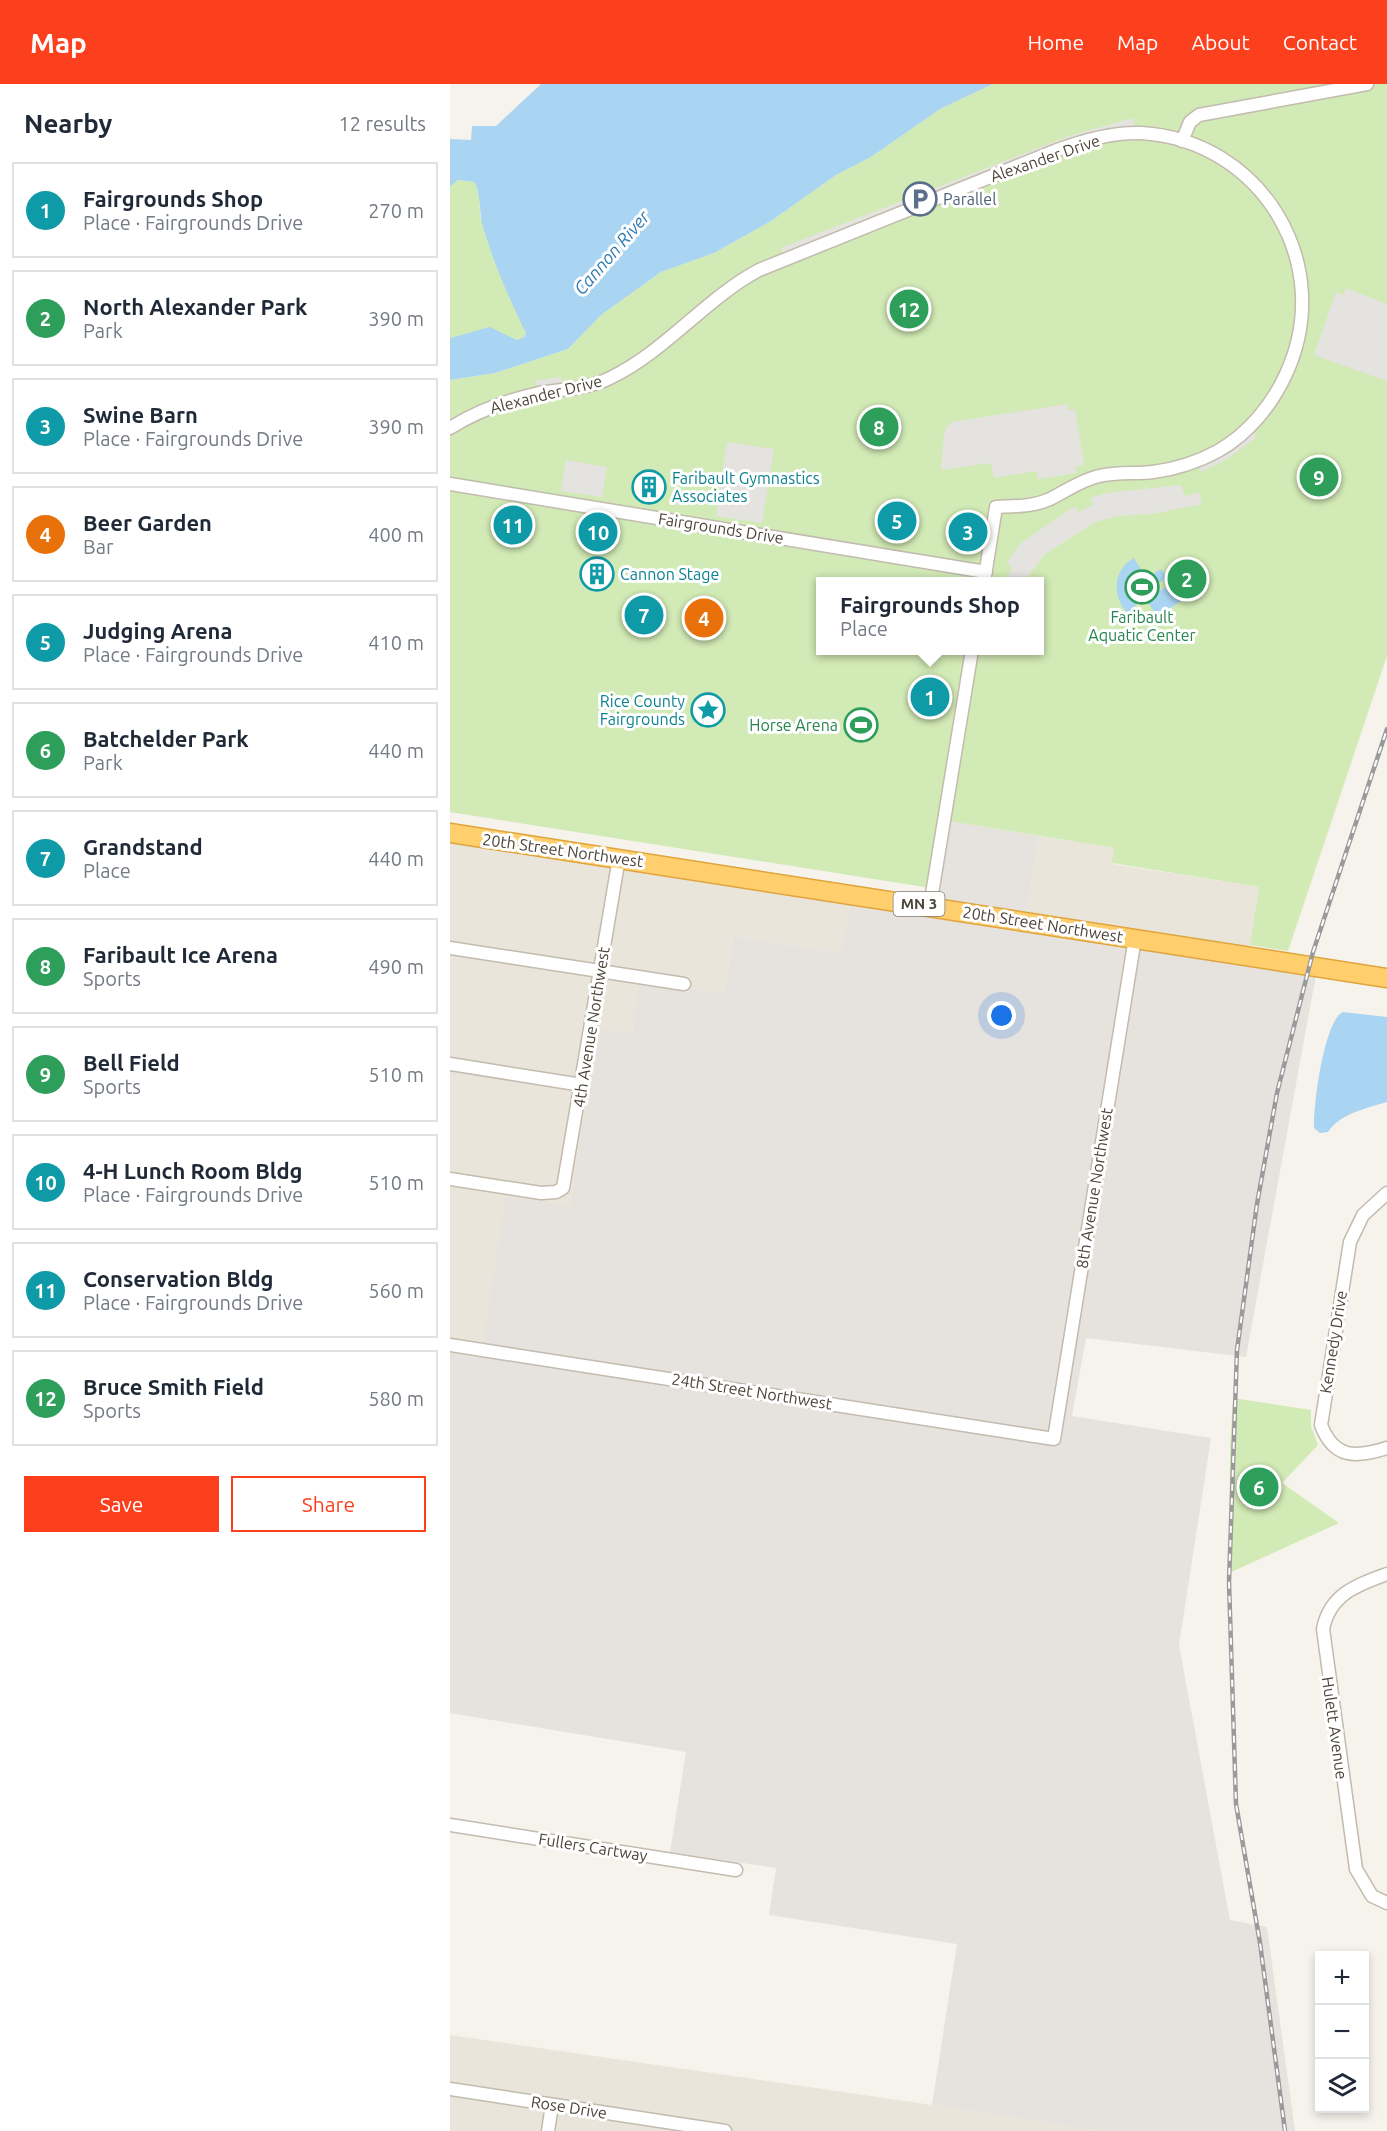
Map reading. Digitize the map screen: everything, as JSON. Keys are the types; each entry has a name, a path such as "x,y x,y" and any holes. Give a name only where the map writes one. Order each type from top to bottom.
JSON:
{"highway":[{"name":"20th Street Northwest","path":"450,833 1387,978"}],"street":[{"path":"1182,141 1190,122 1208,112 1367,84"},
{"name":"Alexander Drive","path":"450,428 480,411 502,403 600,382 633,365 734,285 759,270 1057,150 1095,138 1126,134 1154,135 1182,141 1213,153 1245,175 1268,201 1290,238 1300,274 1302,310 1293,356 1278,390 1248,428 1229,444 1207,456 1164,470 1095,477 1031,505 996,507"},
{"name":"Fairgrounds Drive","path":"452,484 985,577 996,507"},
{"path":"930,906 971,655"},
{"name":"4th Avenue Northwest","path":"450,1179 541,1193 556,1192 566,1181 619,858"},
{"name":"8th Avenue Northwest","path":"1054,1439 1135,938"},
{"path":"450,948 684,984"},
{"path":"450,1064 582,1085"},
{"name":"Kennedy Drive","path":"1387,1193 1363,1215 1350,1242 1321,1425 1328,1440 1349,1454 1371,1453 1387,1448"},
{"name":"24th Street Northwest","path":"450,1345 1054,1439"},
{"name":"Hulett Avenue","path":"1387,1574 1343,1592 1328,1612 1323,1629 1356,1869 1372,1896 1387,1903"},
{"name":"Fullers Cartway","path":"450,1825 736,1870"},
{"name":"Rose Drive","path":"450,2089 724,2131"},
{"path":"548,2131 552,2104"}],"shaded area":[{"name":"Parallel","path":"1133,118 1136,133 1112,135 785,258 781,248 1069,136"},
{"path":"1346,288 1387,304 1387,381 1314,355 1336,292 1344,295"},
{"path":"561,377 563,390 538,394 536,380"},
{"path":"1067,404 1068,410 1075,409 1084,465 1076,466 1076,473 1038,479 1037,471 994,478 991,463 941,470 944,436 946,428 952,422"},
{"path":"1249,427 1257,437 1226,460 1201,472 1197,461"},
{"path":"727,442 774,449 762,523 716,516"},
{"path":"566,460 607,467 602,497 561,491"},
{"path":"1181,485 1185,496 1199,492 1202,504 1152,514 1118,516 1095,522 1045,554 1027,577 1008,577 1012,567 1007,562 1020,544 1075,506 1078,512 1093,505 1090,498 1106,493"},
{"path":"951,821 1039,836 1025,919 938,904"},
{"path":"1039,836 1114,848 1113,864 1259,887 1249,952 1025,919"},
{"path":"450,837 851,901 842,953 734,936 724,993 641,981 632,1033 597,1028 570,1207 481,1358 450,1353"},
{"path":"851,901 1316,975 1246,1357 1086,1338 1072,1416 1211,1438 1179,1645 1230,1920 1267,1927 1295,2131 1099,2131 932,2105 957,1944 769,1915 776,1868 670,1852 686,1752 450,1713 450,1353 481,1358 506,1197 570,1206 597,1028 632,1033 640,981 724,993 734,936 841,953"},
{"path":"450,2035 932,2105 1099,2131 450,2131"}],"green space":[{"path":"993,84 1387,84 1387,656 1288,951 1250,945 1259,887 1112,863 1114,848 949,821 937,889 450,812 450,380 495,373 568,349 601,315 661,272 714,253 771,221 836,175 871,157 940,109"},
{"path":"458,180 474,182 476,186 481,218 491,251 526,332 524,337 517,340 490,328 450,338 450,187"},
{"path":"1233,1398 1311,1410 1311,1426 1318,1445 1282,1483 1339,1523 1229,1573 1230,1447"}],"water":[{"name":"Cannon River","path":"541,84 993,84 940,109 871,157 836,175 771,221 714,253 661,272 601,315 568,349 495,373 450,380 450,338 490,327 517,340 524,337 526,333 502,281 487,241 474,182 458,180 450,187 450,139 471,140 472,126 496,126"},
{"path":"1134,558 1146,578 1161,569 1167,578 1152,587 1156,593 1172,583 1183,600 1157,616 1144,596 1128,614 1119,600 1117,584 1122,569"},
{"path":"1343,1012 1387,1017 1387,1102 1354,1112 1339,1121 1328,1132 1320,1133 1314,1128 1315,1102 1321,1065 1330,1031 1336,1018"}],"railway":[{"path":"1285,2131 1260,1943 1236,1804 1229,1582 1237,1350 1257,1204 1277,1093 1313,952 1387,729"}],"place":[{"name":"Parallel","path":"920,199"},
{"name":"Bruce Smith Field","path":"909,309"},
{"name":"Faribault Ice Arena","path":"879,427"},
{"name":"Bell Field","path":"1319,477"},
{"name":"Faribault Gymnastics Associates","path":"649,487"},
{"name":"Judging Arena","path":"897,521"},
{"name":"Conservation Bldg","path":"513,525"},
{"name":"4-H Lunch Room Bldg","path":"598,532"},
{"name":"Swine Barn","path":"968,532"},
{"name":"Cannon Stage","path":"597,574"},
{"name":"North Alexander Park","path":"1187,579"},
{"name":"Faribault Aquatic Center","path":"1142,587"},
{"name":"Grandstand","path":"644,615"},
{"name":"Beer Garden","path":"704,618"},
{"name":"Fairgrounds Shop","path":"930,697"},
{"name":"Rice County Fairgrounds","path":"708,710"},
{"name":"Horse Arena","path":"861,725"},
{"name":"Batchelder Park","path":"1259,1487"}]}
